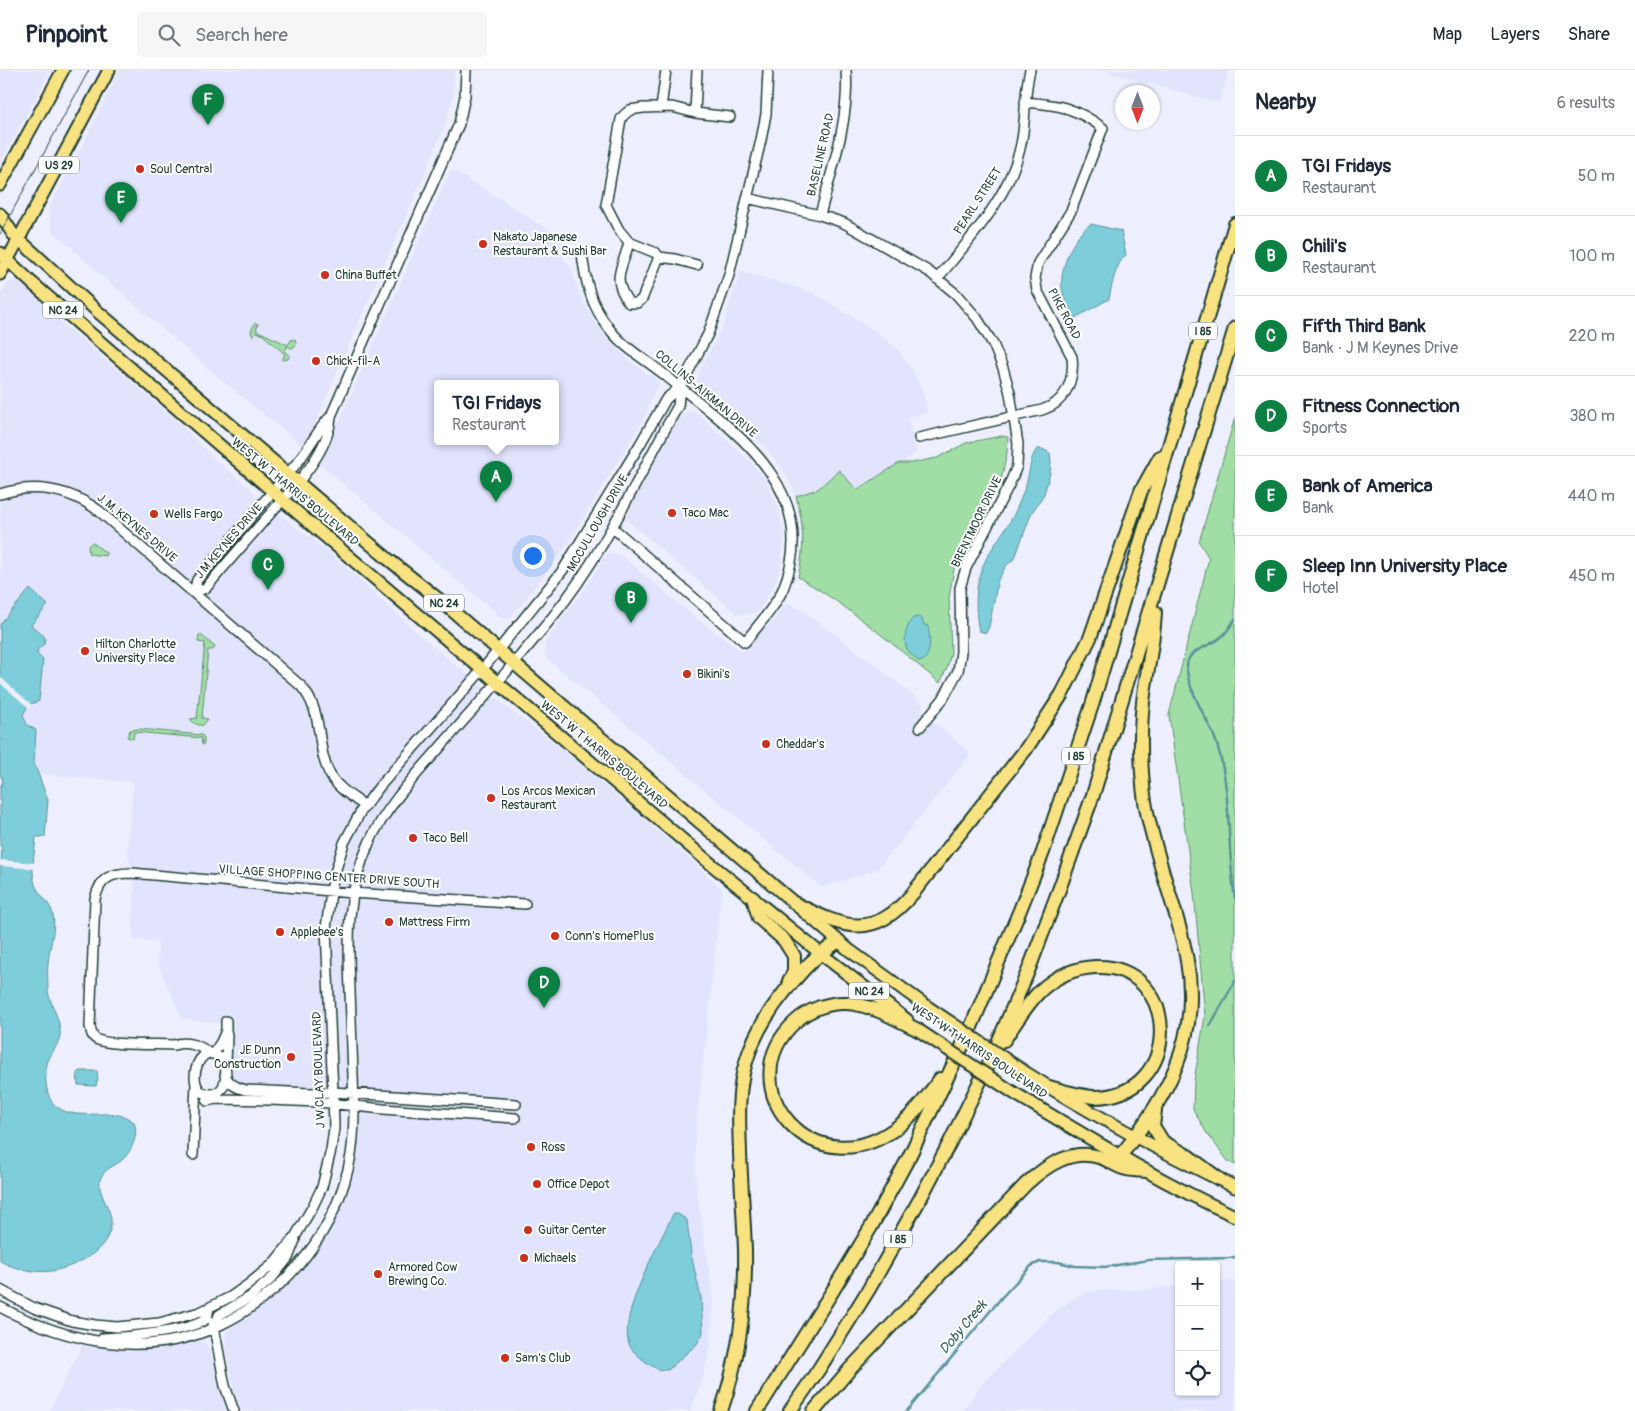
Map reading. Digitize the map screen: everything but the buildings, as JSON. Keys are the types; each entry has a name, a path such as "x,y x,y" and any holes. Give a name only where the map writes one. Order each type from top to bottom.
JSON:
{"highway":[{"name":"I 85","path":"757,1411 807,1334 870,1228 913,1148 969,1032 997,966 1046,843 1093,702 1235,224"},
{"name":"I 85","path":"790,1411 842,1332 896,1243 950,1142 990,1059 1029,969 1077,841 1109,746 1235,328"},
{"path":"796,904 828,920 840,924 861,926 872,924 891,915 903,906 1026,749 1062,694 1090,638 1141,491 1172,438"},
{"path":"1121,1155 1155,1106 1181,1057 1186,1039 1191,1005 1187,960 1156,845 1143,787 1142,714 1154,629 1155,594"},
{"path":"753,898 759,918 784,940 794,956 794,972 782,995"},
{"path":"721,1411 736,1360 743,1309 745,1250 739,1129 741,1084 745,1063 759,1028 782,995 809,962 839,941"},
{"path":"990,1059 1034,998 1062,975 1075,970 1099,966 1124,972 1136,978 1151,995 1162,1024 1160,1049 1148,1072 1129,1089 1106,1096 1083,1095 1049,1087"},
{"path":"918,1030 872,1009 846,1003 821,1006 809,1011 800,1017 785,1033 772,1062 771,1072 774,1092 779,1107 788,1121 804,1136 827,1146 852,1147 869,1142 900,1125 914,1113 953,1064"},
{"path":"1155,1106 1153,1126 1163,1142 1188,1156 1219,1179"},
{"path":"814,1411 864,1355 1026,1184 1042,1170 1062,1158 1084,1155 1103,1158 1125,1169 1146,1171"}],"main road":[{"path":"0,185 63,70"},
{"name":"US 29","path":"0,274 4,256 19,240 109,70"},
{"name":"NC 24","path":"0,214 8,228 19,240"},
{"name":"WEST W T HARRIS BOULEVARD","path":"19,240 100,314 388,559 437,597 839,941 929,1008 1075,1104 1235,1187"},
{"name":"WEST W T HARRIS BOULEVARD","path":"4,256 282,500 706,860 918,1030 1014,1093 1146,1171 1235,1216"}],"street":[{"path":"331,416 459,124 465,96 466,70"},
{"path":"661,108 666,70"},
{"path":"695,113 697,70"},
{"name":"MCCULLOUGH DRIVE","path":"498,649 563,570 666,399 680,387 708,334 729,275 747,198 766,114 768,70"},
{"name":"BASELINE ROAD","path":"820,215 841,133 845,108 846,70"},
{"name":"PEARL STREET","path":"937,278 982,221 1007,183 1022,139 1025,88 1030,70"},
{"name":"PIKE ROAD","path":"919,438 1042,410 1057,402 1071,381 1074,369 1072,357 1037,290 1035,278 1038,263 1071,211 1081,189 1103,128 1076,111 1058,105 1025,102"},
{"path":"659,257 656,252 629,242 606,205 621,119 630,110 672,107 695,113 730,117"},
{"path":"1081,189 1091,189"},
{"name":"BRENTMOOR DRIVE","path":"747,198 820,215 844,223 928,271 956,294 977,318 1003,368 1018,444 1017,466 966,568 960,588 961,652 958,671 943,699 920,727"},
{"path":"629,242 619,275 619,286 629,303 637,303 642,299 659,257"},
{"name":"COLLINS-AIKMAN DRIVE","path":"582,254 588,289 608,328 628,348 716,417 760,459 777,482 790,515 793,551 784,584 775,603 745,642 612,527"},
{"path":"659,257 697,265"},
{"name":"MCCULLOUGH DRIVE","path":"497,683 580,581 603,544 678,406 680,387"},
{"name":"J M KEYNES DRIVE","path":"194,592 197,580 288,474 331,416"},
{"name":"J M KEYNES DRIVE","path":"194,592 206,588 297,482 321,449 331,416"},
{"name":"J. M. KEYNES DRIVE","path":"0,494 19,489 45,488 81,499 98,510 194,592 304,689 316,712 325,762 330,774 343,790 365,806"},
{"name":"J W CLAY BOULEVARD","path":"0,1290 54,1316 106,1326 138,1326 159,1323 209,1308 237,1293 280,1257 295,1237 313,1206 328,1168 334,1128 334,1103 326,928 331,890 344,843 365,806 380,786 482,670 498,649"},
{"path":"0,1307 45,1328 92,1341 116,1344 153,1343 180,1339 214,1328 245,1312 292,1273 321,1235 337,1202 347,1170 353,1138 354,1106 349,950 349,918 352,893 370,842 396,800 497,683"},
{"name":"VILLAGE SHOPPING CENTER DRIVE SOUTH","path":"174,1045 105,1042 94,1037 91,1032 95,899 98,888 103,880 112,875 132,873 352,893 525,904"},
{"path":"174,1045 190,1050 195,1057 195,1155 200,1110 223,1087 228,1035 226,1026 221,1042 210,1054 200,1059 196,1066"},
{"path":"174,1045 179,1043 191,1044 222,1059 231,1084 240,1089 310,1093 353,1093 516,1104"},
{"path":"196,1083 197,1087 204,1093 216,1094"},
{"path":"207,1101 216,1099 334,1103 515,1118"},
{"path":"214,1328 219,1314 250,1297 277,1273 291,1253 295,1237"},
{"path":"209,1308 227,1395 234,1411"},
{"path":"92,1341 159,1333 199,1323 207,1318 209,1308"}],"shaded area":[{"path":"0,70 51,70 0,163"},
{"path":"120,70 455,70 453,97 447,120 314,427 302,446 212,372 52,230 48,209"},
{"path":"1101,70 1229,70 1219,103"},
{"path":"451,169 567,241 564,249 564,258 572,269 586,307 605,336 629,360 660,383 651,398 646,415 562,553 510,618 502,618 320,464"},
{"path":"740,271 812,292 874,330 898,349 915,374 923,393 928,413 908,417 916,453 857,490 839,471 818,489 796,496 787,476 767,449 698,382 698,375 723,325"},
{"path":"14,280 22,283 60,321 176,420 214,458 251,489 257,498 326,549 422,637 508,708 557,745 689,858 722,889 695,1139 696,1181 713,1298 711,1341 704,1374 691,1411 242,1411 234,1391 225,1334 230,1326 280,1291 308,1260 325,1236 342,1199 357,1090 242,1086 233,1081 228,1073 230,1024 182,1019 157,962 158,941 133,940 134,887 127,850 133,782 37,774 34,759 36,731 27,725 23,715 28,705 39,701 43,660 37,654 38,649 44,644 45,637 31,625 29,590 0,624 0,295 8,283"},
{"path":"692,411 698,414 752,463 765,479 778,506 784,536 781,567 774,586 758,612 738,615 625,519 677,417"},
{"path":"607,553 622,556 695,617 742,652 760,631 768,626 788,602 799,608 924,704 920,710 971,754 878,869 822,888 545,657 545,643 587,585"},
{"path":"1235,1280 1235,1411 962,1411 987,1378 1054,1312 1087,1292 1101,1290 1139,1290 1175,1286 1175,1396 1220,1396 1220,1282"},
{"path":"198,1340 211,1348 227,1411 49,1411 83,1344 132,1349 155,1348"}],"green space":[{"path":"255,323 258,324 256,330 288,345 291,340 295,339 296,344 294,347 287,346 285,352 290,355 288,359 282,360 285,354 263,335 257,332 252,335 251,331"},
{"path":"1235,417 1235,1165 1228,1161 1206,1132 1193,1109 1194,1081 1205,1016 1194,893 1169,715 1209,558 1199,542"},
{"path":"1001,436 1008,437 1002,476 961,552 954,569 949,597 951,653 940,683 853,614 798,577 803,536 796,496 818,489 839,470 857,490 899,463 911,463 937,458 966,443"},
{"path":"92,542 106,553 106,556 89,554 88,546"},
{"path":"199,635 215,647 213,650 208,650 202,718 208,719 203,725 196,724 190,719 197,718 205,643 198,642"},
{"path":"139,729 201,735 204,737 204,744 202,745 201,738 134,732 133,739 127,737 130,730"}],"water":[{"path":"1091,224 1121,231 1126,255 1119,263 1109,299 1075,318 1064,296 1062,275 1068,255 1078,236"},
{"path":"1037,449 1050,453 1050,473 1044,494 1031,514 1015,558 1006,566 998,580 989,627 986,633 979,631 976,602 980,574 988,556 1015,512 1026,484 1030,464"},
{"path":"30,589 48,605 31,625 45,637 44,644 38,649 37,654 43,660 39,701 28,705 23,715 27,725 36,730 34,763 48,800 45,837 36,837 33,863 33,877 37,889 51,908 54,921 48,967 48,990 58,1020 60,1034 47,1066 47,1088 52,1102 61,1109 70,1113 114,1114 125,1117 134,1122 136,1132 129,1152 122,1160 106,1170 100,1180 101,1191 111,1218 109,1234 98,1250 89,1256 71,1266 52,1271 32,1271 0,1261 0,887 4,884 0,880 2,848 0,846 0,788 3,781 0,774 0,624"},
{"path":"919,617 924,625 928,626 930,645 928,654 923,661 918,661 909,652 905,641 907,628 911,621 913,618"},
{"path":"79,1071 97,1071 98,1081 96,1086 78,1085 77,1073"},
{"path":"673,1214 678,1214 687,1220 691,1254 701,1298 703,1333 697,1344 668,1370 664,1370 650,1365 633,1350 629,1343 627,1327 630,1312 643,1277"}],"pier":[{"path":"0,677 32,705 29,708 0,683"},
{"path":"0,860 36,863 36,869 0,866"}],"waterway":[{"name":"Doby Creek","path":"1235,619 1229,629 1218,640 1192,655 1187,666 1195,697 1214,736 1220,755 1227,795 1235,898"},
{"name":"Doby Creek","path":"1210,1026 1235,981"},
{"name":"Doby Creek","path":"907,1411 1002,1297 1031,1266 1040,1262 1058,1262 1075,1266 1105,1267 1149,1260 1235,1257"}],"tram line":[{"path":"0,234 89,70"}],"place":[{"name":"Sleep Inn University Place","path":"208,125"},
{"name":"Soul Central","path":"140,169"},
{"name":"Bank of America","path":"121,223"},
{"name":"Nakato Japanese Restaurant & Sushi Bar","path":"483,244"},
{"name":"China Buffet","path":"325,275"},
{"name":"Chick-fil-A","path":"316,361"},
{"name":"TGI Fridays","path":"496,502"},
{"name":"Taco Mac","path":"672,513"},
{"name":"Wells Fargo","path":"154,514"},
{"name":"Fifth Third Bank","path":"268,590"},
{"name":"Chili's","path":"631,623"},
{"name":"Hilton Charlotte University Place","path":"85,651"},
{"name":"Bikini's","path":"687,674"},
{"name":"Cheddar's","path":"766,744"},
{"name":"Los Arcos Mexican Restaurant","path":"491,798"},
{"name":"Taco Bell","path":"413,838"},
{"name":"Mattress Firm","path":"389,922"},
{"name":"Applebee's","path":"280,932"},
{"name":"Conn's HomePlus","path":"555,936"},
{"name":"Fitness Connection","path":"544,1008"},
{"name":"JE Dunn Construction","path":"291,1057"},
{"name":"Ross","path":"531,1147"},
{"name":"Office Depot","path":"537,1184"},
{"name":"Guitar Center","path":"528,1230"},
{"name":"Michaels","path":"524,1258"},
{"name":"Armored Cow Brewing Co.","path":"378,1274"},
{"name":"Sam's Club","path":"505,1358"}]}
